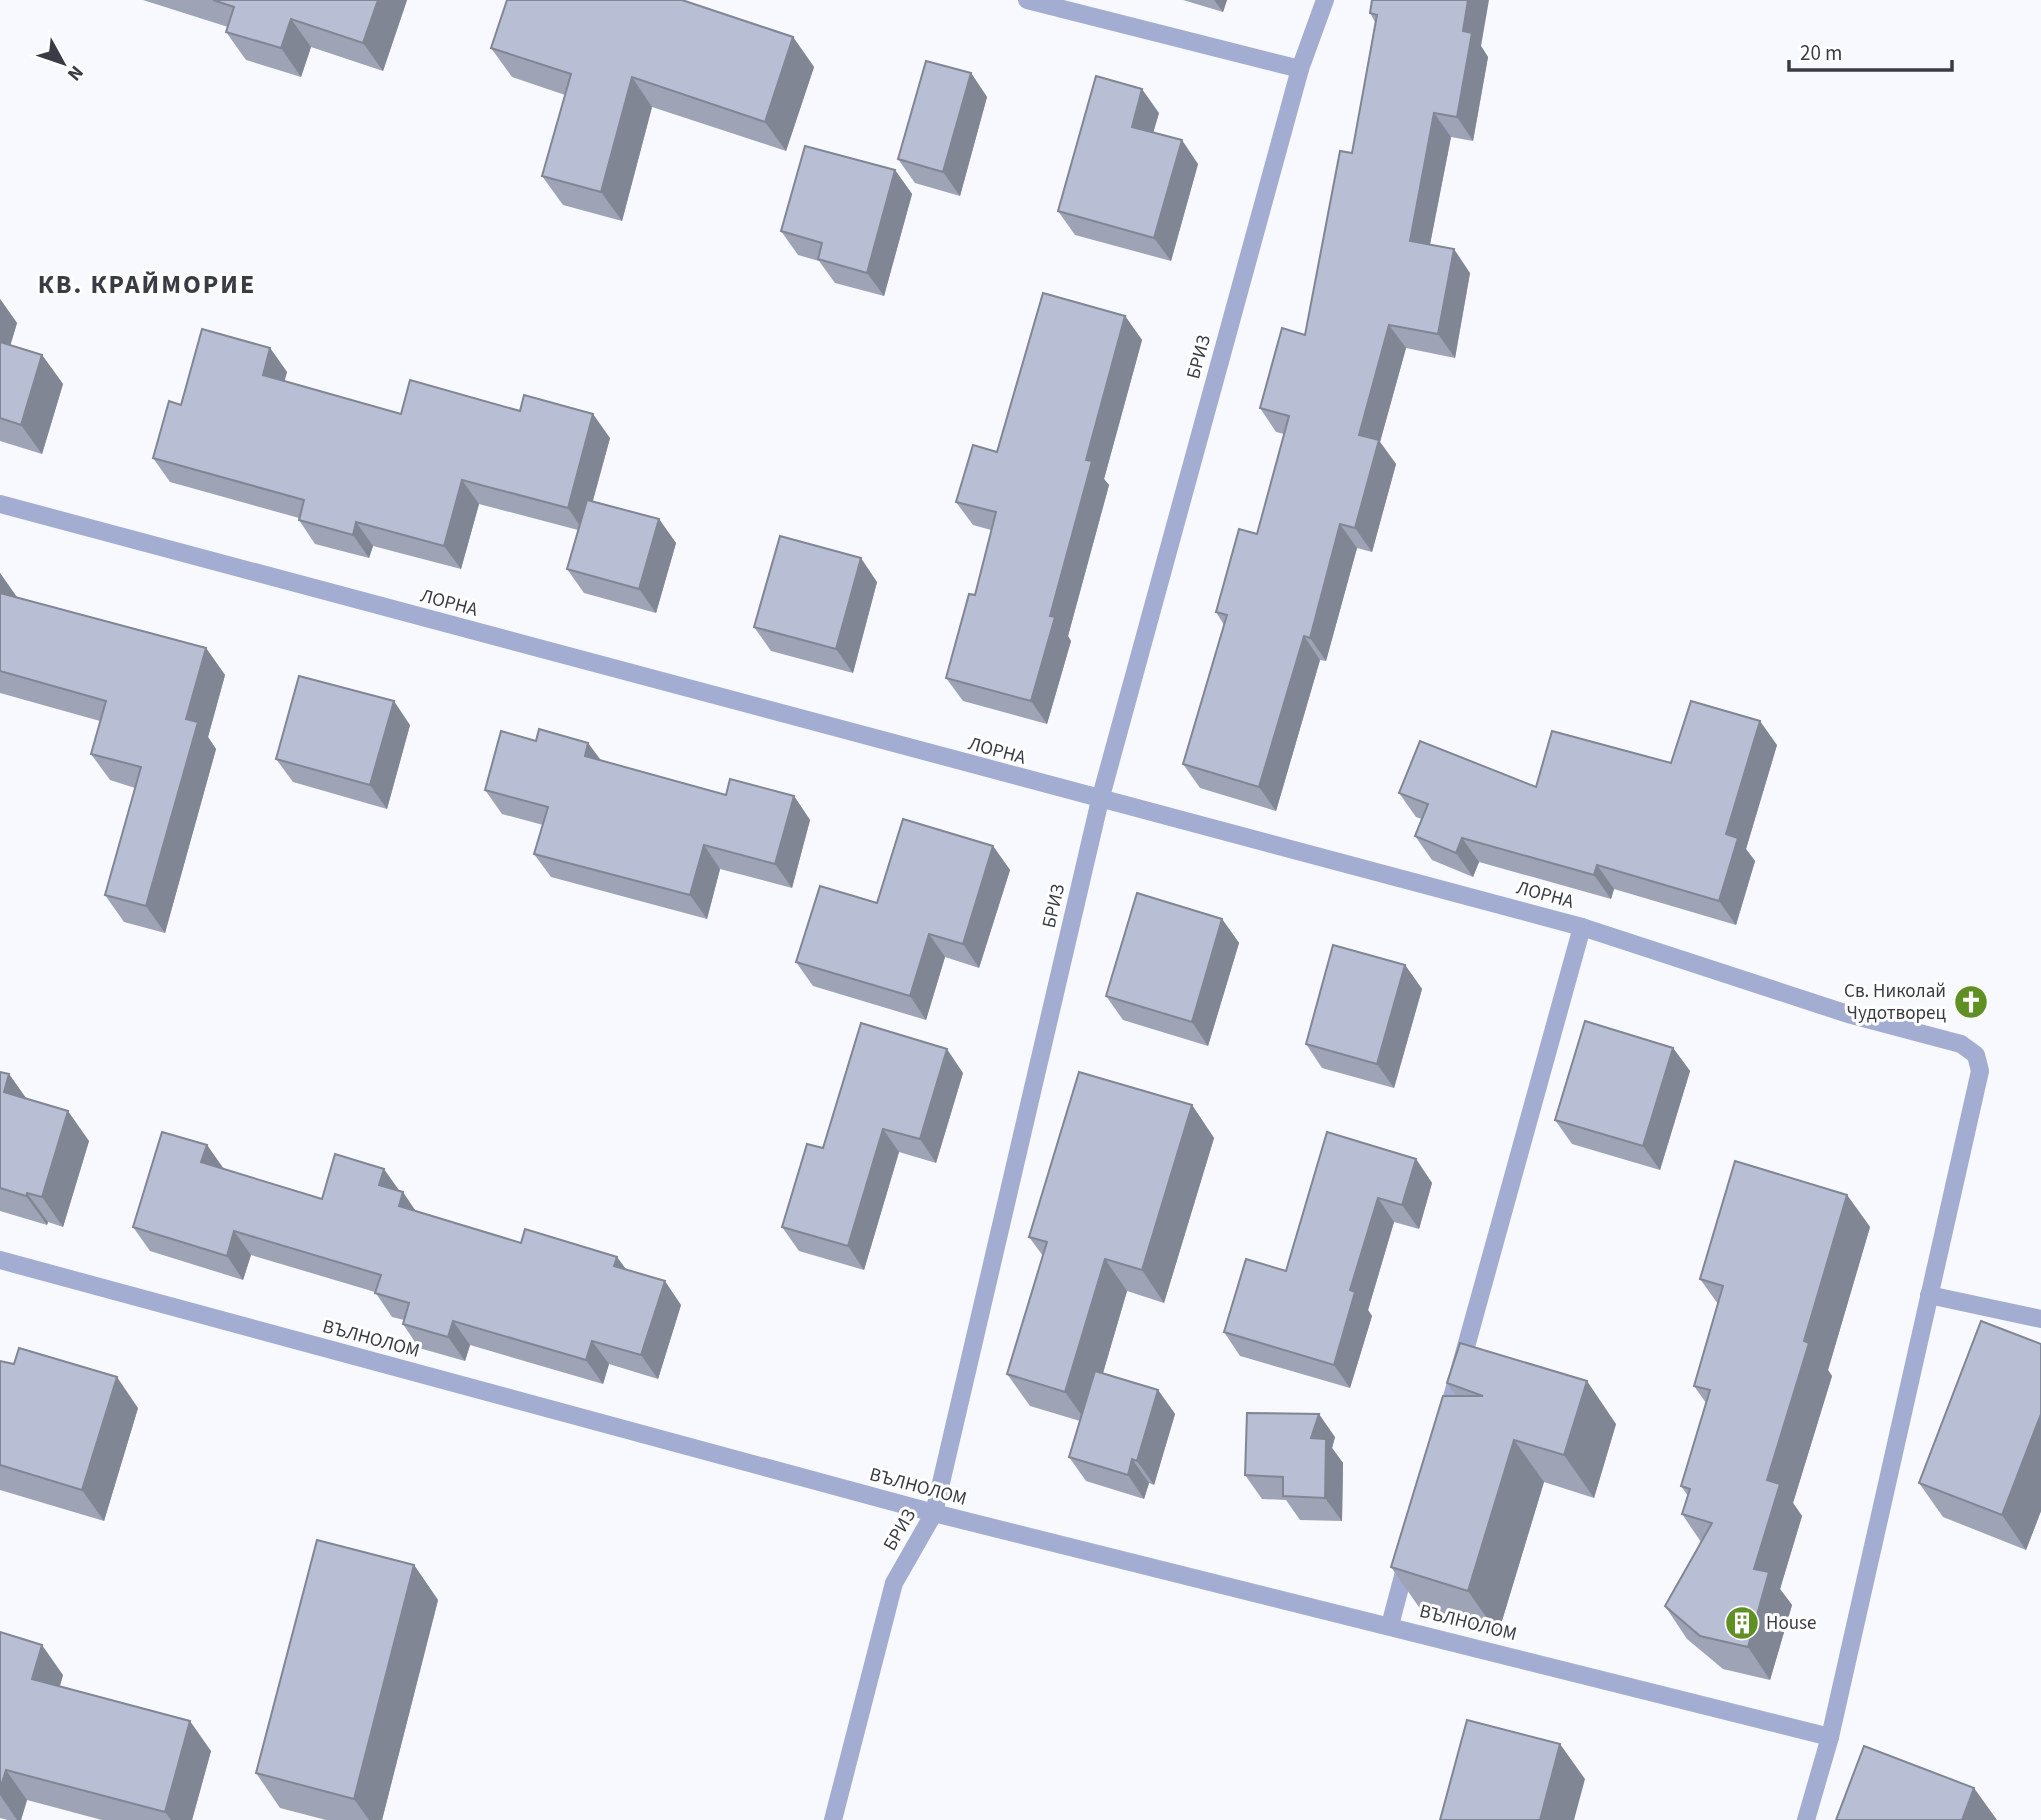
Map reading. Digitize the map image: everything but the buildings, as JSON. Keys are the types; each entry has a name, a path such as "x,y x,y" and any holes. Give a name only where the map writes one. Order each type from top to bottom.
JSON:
{"street":[{"path":"1027,0 1300,69"},
{"name":"БРИЗ","path":"833,1820 894,1583 934,1513 1100,800 1300,69 1325,0"},
{"name":"ЛОРНА","path":"0,504 1582,927 1848,1014 1961,1044 1976,1055 1980,1071 1929,1294"},
{"path":"1441,1437 1582,927"},
{"name":"ВЪЛНОЛОМ","path":"0,1260 934,1513 1830,1737"},
{"path":"1805,1820 1830,1737 1929,1294 2041,1319"},
{"path":"1390,1625 1412,1544"}],"place":[{"name":"Св. Николай Чудотворец","path":"1971,1002"},
{"name":"House","path":"1742,1623"}],"district":[{"name":"КВ. КРАЙМОРИЕ","path":"147,284"}]}
